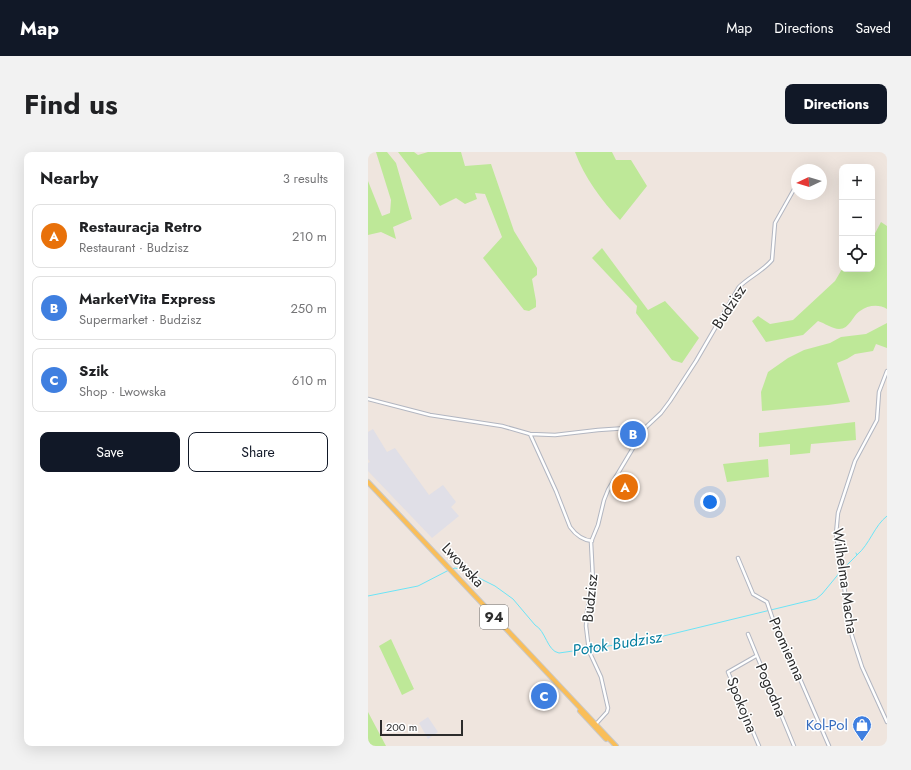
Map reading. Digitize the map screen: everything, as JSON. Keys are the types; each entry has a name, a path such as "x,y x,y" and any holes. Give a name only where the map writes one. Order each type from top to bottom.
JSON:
{"main road":[{"name":"Lwowska","path":"368,482 616,746"},
{"name":"Lwowska","path":"595,725 613,746"}],"street":[{"name":"Budzisz","path":"595,725 607,712 608,705 601,677 589,649 586,618 593,581 592,541 607,492 645,428 670,401 696,361 739,288 772,260 774,223 791,194"},
{"name":"Wilhelma Macha","path":"887,371 879,392 878,415 876,423 858,455 838,513 836,538 852,636 862,667 887,722"},
{"path":"368,399 430,415 502,426 530,434 555,435 613,429 645,428"},
{"path":"530,434 570,527 584,539 592,541"},
{"name":"Promienna","path":"738,558 751,591 756,596 767,602 829,746"},
{"name":"Pogodna","path":"748,634 794,746"},
{"name":"Spokojna","path":"756,656 728,672 759,746"}],"shaded area":[{"path":"373,429 387,452 395,448 429,495 443,485 456,502 451,507 459,516 432,538 368,471 368,463 370,462 368,459 368,432"},
{"path":"428,717 438,732 428,739 419,723"}],"green space":[{"path":"376,152 387,152 396,163 412,219 393,227 396,239 381,232 368,235 368,181 382,216 390,213 391,200"},
{"path":"398,152 414,152 418,155 428,152 461,152 465,166 491,164 514,231 537,268 537,275 532,279 536,307 529,311 524,310 483,258 502,237 485,194 475,193 477,199 465,204 456,198 440,206"},
{"path":"575,152 612,152 616,160 631,160 647,186 620,220 594,188 583,170"},
{"path":"881,222 887,226 887,309 877,306 866,307 857,313 846,327 839,329 834,328 818,321 803,335 766,342 752,321 758,316 770,324 793,320 835,281 840,272 875,272 875,233"},
{"path":"602,248 648,310 665,301 699,338 682,363 672,360 636,313 637,306 592,258"},
{"path":"887,323 887,348 876,344 873,351 855,354 837,363 850,402 762,411 761,392 768,372 788,358 804,350 830,343 841,337 866,334"},
{"path":"855,422 856,440 811,444 810,453 790,455 790,444 759,447 759,433"},
{"path":"768,459 769,477 727,482 723,464"},
{"path":"391,639 414,689 402,695 379,646"},
{"path":"368,712 386,746 368,746"}],"waterway":[{"path":"857,555 887,516"},
{"name":"Potok Budzisz","path":"843,569 857,555 856,553"},
{"name":"Potok Budzisz","path":"452,569 455,568 463,570 495,586 513,599 539,628 552,649 559,653 643,641 816,599 841,571"},
{"name":"Potok Budzisz","path":"368,596 418,586 449,570"}],"place":[{"name":"MarketVita Express","path":"633,434"},
{"name":"Restauracja Retro","path":"625,487"},
{"name":"Szik","path":"544,696"},
{"name":"Kol-Pol","path":"862,742"}]}
